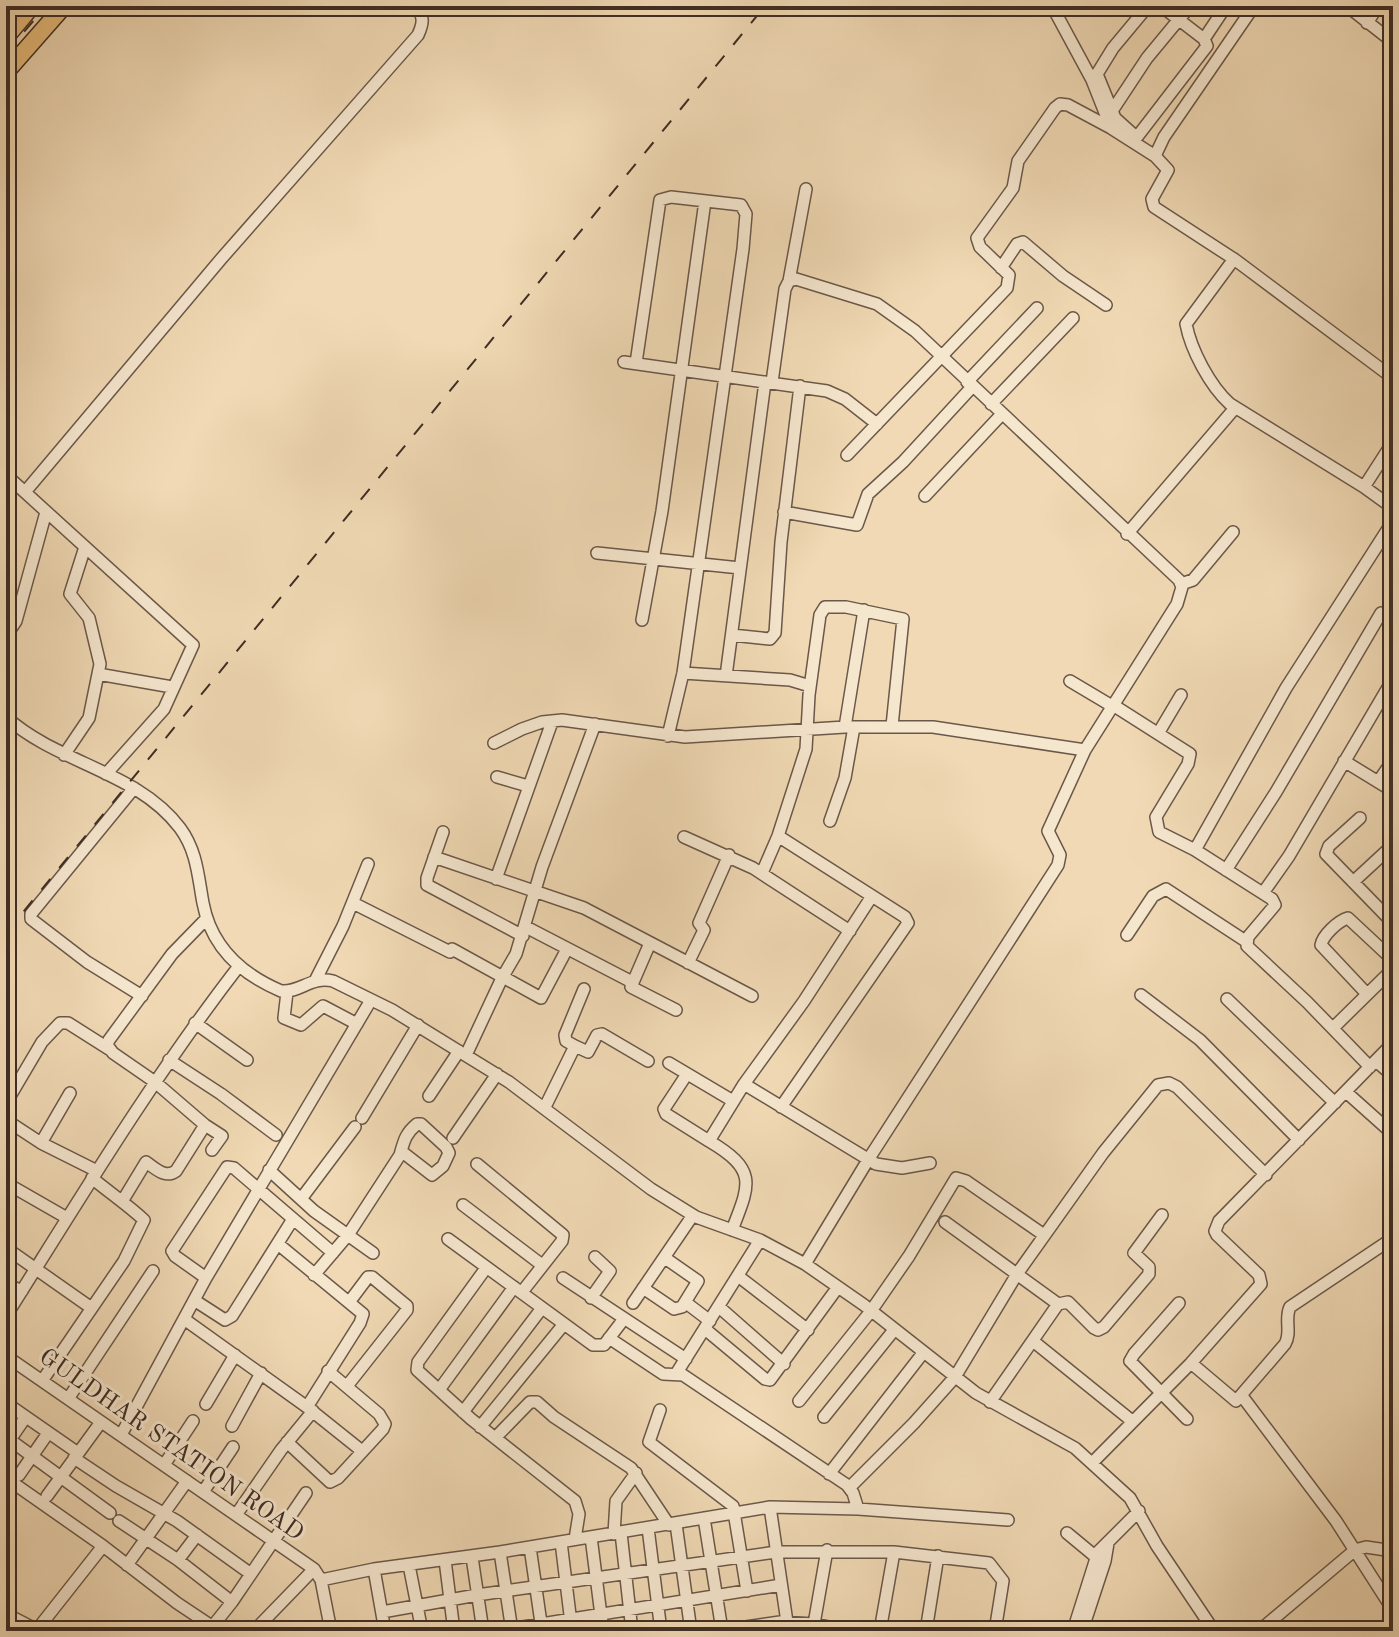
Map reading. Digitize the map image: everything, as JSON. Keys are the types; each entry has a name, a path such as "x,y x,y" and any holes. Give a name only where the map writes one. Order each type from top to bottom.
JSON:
{"highway":[{"path":"6,37 32,6"},
{"path":"6,72 64,6"}],"street":[{"path":"25,492 221,259 418,35 423,17 415,6"},
{"path":"1052,6 1092,80 1111,128"},
{"path":"1148,6 1097,71 1098,81 1120,124 1168,170 1152,199 1154,207 1234,259 1393,378"},
{"path":"1137,137 1207,46 1204,39 1161,6"},
{"path":"1112,111 1147,58 1190,6"},
{"path":"1204,39 1226,6"},
{"path":"1151,154 1254,6"},
{"path":"1347,6 1393,42"},
{"path":"1367,23 1378,6"},
{"path":"847,455 1007,288 1009,275 980,247 977,238 1013,188 1018,161 1055,108 1060,104 1068,105 1151,154"},
{"path":"726,676 768,382 806,189"},
{"path":"668,736 683,673 724,377 746,209 737,204 671,197 660,200 630,363 724,377 800,386 836,394 877,424"},
{"path":"642,620 654,559 705,201"},
{"path":"1001,268 1017,244 1023,242 1063,276 1106,305"},
{"path":"1234,259 1186,324 1213,384 1235,408 1393,508"},
{"path":"789,281 796,279 877,304 915,331 1181,584 1181,597 1085,750 1049,827 1049,837 1060,855 1058,865 868,1160 805,1264"},
{"path":"784,512 857,525 868,494 903,462 1037,308"},
{"path":"991,404 1073,318"},
{"path":"732,635 764,639 774,637 784,512 800,386"},
{"path":"1127,534 1235,408"},
{"path":"925,496 1001,415"},
{"path":"1364,487 1393,442"},
{"path":"6,475 193,645 164,709 106,774"},
{"path":"6,626 12,627 16,621 46,512"},
{"path":"1195,850 1286,688 1393,521"},
{"path":"1181,584 1193,580 1233,532"},
{"path":"64,755 89,718 100,664 89,618 70,594 85,547"},
{"path":"597,553 740,568"},
{"path":"762,873 778,836 806,749 810,686 822,611 830,605 899,616 904,621 892,726"},
{"path":"830,821 845,778 864,610"},
{"path":"1226,870 1276,792 1381,613"},
{"path":"683,673 790,680 810,686"},
{"path":"98,674 172,687"},
{"path":"1263,893 1289,856 1393,679"},
{"path":"1070,681 1187,750 1190,759 1156,817 1156,828 1166,837 1195,850 1272,899 1275,905 1247,942"},
{"path":"1159,732 1181,695"},
{"path":"6,717 29,736 134,788 168,814 185,835 198,865 207,918 220,948 239,966 287,992 316,979 333,981 418,1025 545,1107 651,1189 693,1215 760,1240 805,1264 990,1402 1057,1437 1093,1462 1123,1490 1139,1511 1157,1546 1214,1631"},
{"path":"494,743 522,729 552,722 595,724 668,736 892,726 933,727 1085,750"},
{"path":"496,879 552,722"},
{"path":"429,1096 462,1053 516,954 534,891 595,724"},
{"path":"1378,782 1393,760"},
{"path":"1344,761 1393,791"},
{"path":"497,777 528,786"},
{"path":"134,788 31,914 31,919 87,962 142,996"},
{"path":"1360,818 1326,852 1393,923"},
{"path":"443,832 427,878 429,888 567,949 632,982"},
{"path":"778,836 905,917 908,923 781,1107"},
{"path":"684,837 729,855 762,873 850,931"},
{"path":"1353,882 1390,852"},
{"path":"688,963 704,930 699,923 729,855"},
{"path":"434,857 584,908 752,996"},
{"path":"316,979 353,903 368,864"},
{"path":"1127,935 1153,896 1166,889 1247,942 1250,950 1333,1028 1373,1064 1393,1076"},
{"path":"709,1141 744,1084 804,1001 872,896"},
{"path":"353,903 541,998 567,949"},
{"path":"1382,912 1393,905"},
{"path":"109,1049 109,1040 172,954 207,918"},
{"path":"1367,994 1328,954 1321,945 1322,940 1343,919 1351,919 1393,960"},
{"path":"650,943 631,987 676,1010"},
{"path":"6,1316 169,1060 239,966"},
{"path":"1333,1028 1393,969"},
{"path":"584,989 565,1035 566,1041 588,1052 597,1035 602,1034 648,1061"},
{"path":"287,992 284,1018 297,1025 323,1006 357,1024"},
{"path":"1141,995 1200,1040 1299,1140"},
{"path":"1227,999 1335,1103"},
{"path":"121,1435 206,1278 371,1000"},
{"path":"6,1103 42,1042 60,1023 68,1023 155,1082 222,1136 212,1150"},
{"path":"195,1023 247,1060"},
{"path":"301,1199 358,1123 418,1025"},
{"path":"1093,1462 1191,1363 1261,1284 1259,1275 1215,1231 1219,1221 1393,1043"},
{"path":"545,1107 575,1046"},
{"path":"169,1060 276,1135"},
{"path":"669,1063 733,1101"},
{"path":"453,1138 497,1074"},
{"path":"687,1074 664,1109 666,1114 709,1141 741,1168 747,1179 747,1192 732,1230"},
{"path":"850,1487 955,1377 1044,1235 1151,1091 1163,1082 1177,1087 1266,1175"},
{"path":"744,1084 868,1160 902,1168 930,1163"},
{"path":"1346,1092 1393,1134"},
{"path":"41,1143 70,1093"},
{"path":"6,1120 94,1175 113,1196 123,1200 144,1220 124,1261 42,1381"},
{"path":"314,1275 348,1235 401,1151 404,1137 417,1124 441,1142 449,1153 443,1166 432,1175 401,1151"},
{"path":"123,1200 146,1162 164,1174 176,1171 205,1125"},
{"path":"439,1390 518,1289 562,1241 563,1235 477,1164"},
{"path":"206,1278 175,1256 173,1248 227,1167 234,1168 333,1253"},
{"path":"269,1170 301,1199 373,1253"},
{"path":"799,1401 871,1311 909,1256 956,1178 966,1181 1044,1235"},
{"path":"6,1183 67,1218"},
{"path":"463,1205 542,1265"},
{"path":"633,1303 693,1215"},
{"path":"990,1402 1058,1304 1068,1302 1094,1328 1104,1327 1149,1274 1149,1267 1134,1253 1162,1215"},
{"path":"194,1300 220,1317 229,1319 293,1219"},
{"path":"945,1222 1058,1304"},
{"path":"1191,1363 1233,1400 1242,1396 1288,1339 1287,1314 1290,1307 1393,1238"},
{"path":"448,1239 598,1347 623,1320"},
{"path":"676,1374 760,1240"},
{"path":"236,1515 310,1409 328,1371 363,1318 360,1310 350,1301 278,1244"},
{"path":"6,1248 90,1307"},
{"path":"591,1298 610,1271 595,1257"},
{"path":"643,1288 674,1309 685,1302 698,1281 665,1258"},
{"path":"486,1268 416,1367 480,1427 575,1501 579,1514 575,1539"},
{"path":"68,1399 153,1271"},
{"path":"738,1276 808,1330"},
{"path":"347,1386 407,1310 407,1306 372,1277 368,1277 350,1301"},
{"path":"563,1278 686,1359"},
{"path":"6,1284 22,1291"},
{"path":"685,1302 767,1380 772,1379 784,1364 838,1287"},
{"path":"1179,1303 1130,1358 1131,1364 1187,1419"},
{"path":"719,1307 784,1364"},
{"path":"463,1412 542,1308"},
{"path":"184,1319 310,1409 362,1451"},
{"path":"480,1427 564,1324"},
{"path":"824,1417 894,1330"},
{"path":"609,1338 663,1374 685,1377 850,1487 858,1509"},
{"path":"1033,1341 1132,1421"},
{"path":"829,1474 923,1353"},
{"path":"206,1404 235,1355"},
{"name":"GULDHAR STATION ROAD","path":"7,1360 314,1569"},
{"path":"287,1442 330,1482 338,1478 385,1424 379,1414 328,1371"},
{"path":"232,1426 261,1373"},
{"path":"1242,1396 1336,1521 1393,1610"},
{"path":"495,1438 530,1402 537,1402 636,1473 673,1524 691,1631"},
{"path":"6,1403 116,1486 164,1512 251,1574"},
{"path":"660,1410 649,1438 652,1445 725,1498 735,1512 747,1591"},
{"path":"25,1418 7,1441 33,1455 232,1602"},
{"path":"164,1465 193,1421"},
{"path":"47,1496 101,1422"},
{"path":"19,1475 48,1433"},
{"path":"203,1492 233,1447"},
{"path":"632,1631 626,1573 617,1533 616,1501 636,1473"},
{"path":"6,1478 216,1629 306,1493"},
{"path":"127,1565 187,1481"},
{"path":"770,1507 787,1622"},
{"path":"321,1580 770,1507 858,1509 1008,1520"},
{"path":"1073,1631 1096,1557 1101,1548 1139,1511"},
{"path":"704,1518 718,1596 720,1631 787,1622 850,1631"},
{"path":"648,1528 661,1631"},
{"path":"1067,1533 1096,1557"},
{"path":"178,1560 197,1535"},
{"path":"591,1537 603,1631"},
{"path":"561,1542 571,1625"},
{"path":"1082,1631 1108,1543"},
{"path":"6,1614 36,1630 103,1546"},
{"path":"530,1547 542,1627"},
{"path":"1259,1631 1355,1550 1366,1547 1393,1551"},
{"path":"814,1624 827,1550"},
{"path":"382,1612 507,1590 741,1556 827,1550 894,1552 989,1563 999,1572 1003,1588 995,1631"},
{"path":"500,1552 512,1630"},
{"path":"880,1631 894,1552"},
{"path":"926,1631 938,1556"},
{"path":"472,1557 483,1631"},
{"path":"445,1560 454,1631"},
{"path":"409,1565 422,1631"},
{"path":"254,1631 314,1569 321,1580 331,1631"},
{"path":"374,1569 385,1631"},
{"path":"497,1631 571,1625 601,1614 781,1585"}],"railway":[{"path":"6,53 46,6"},
{"path":"6,933 765,6"}]}
